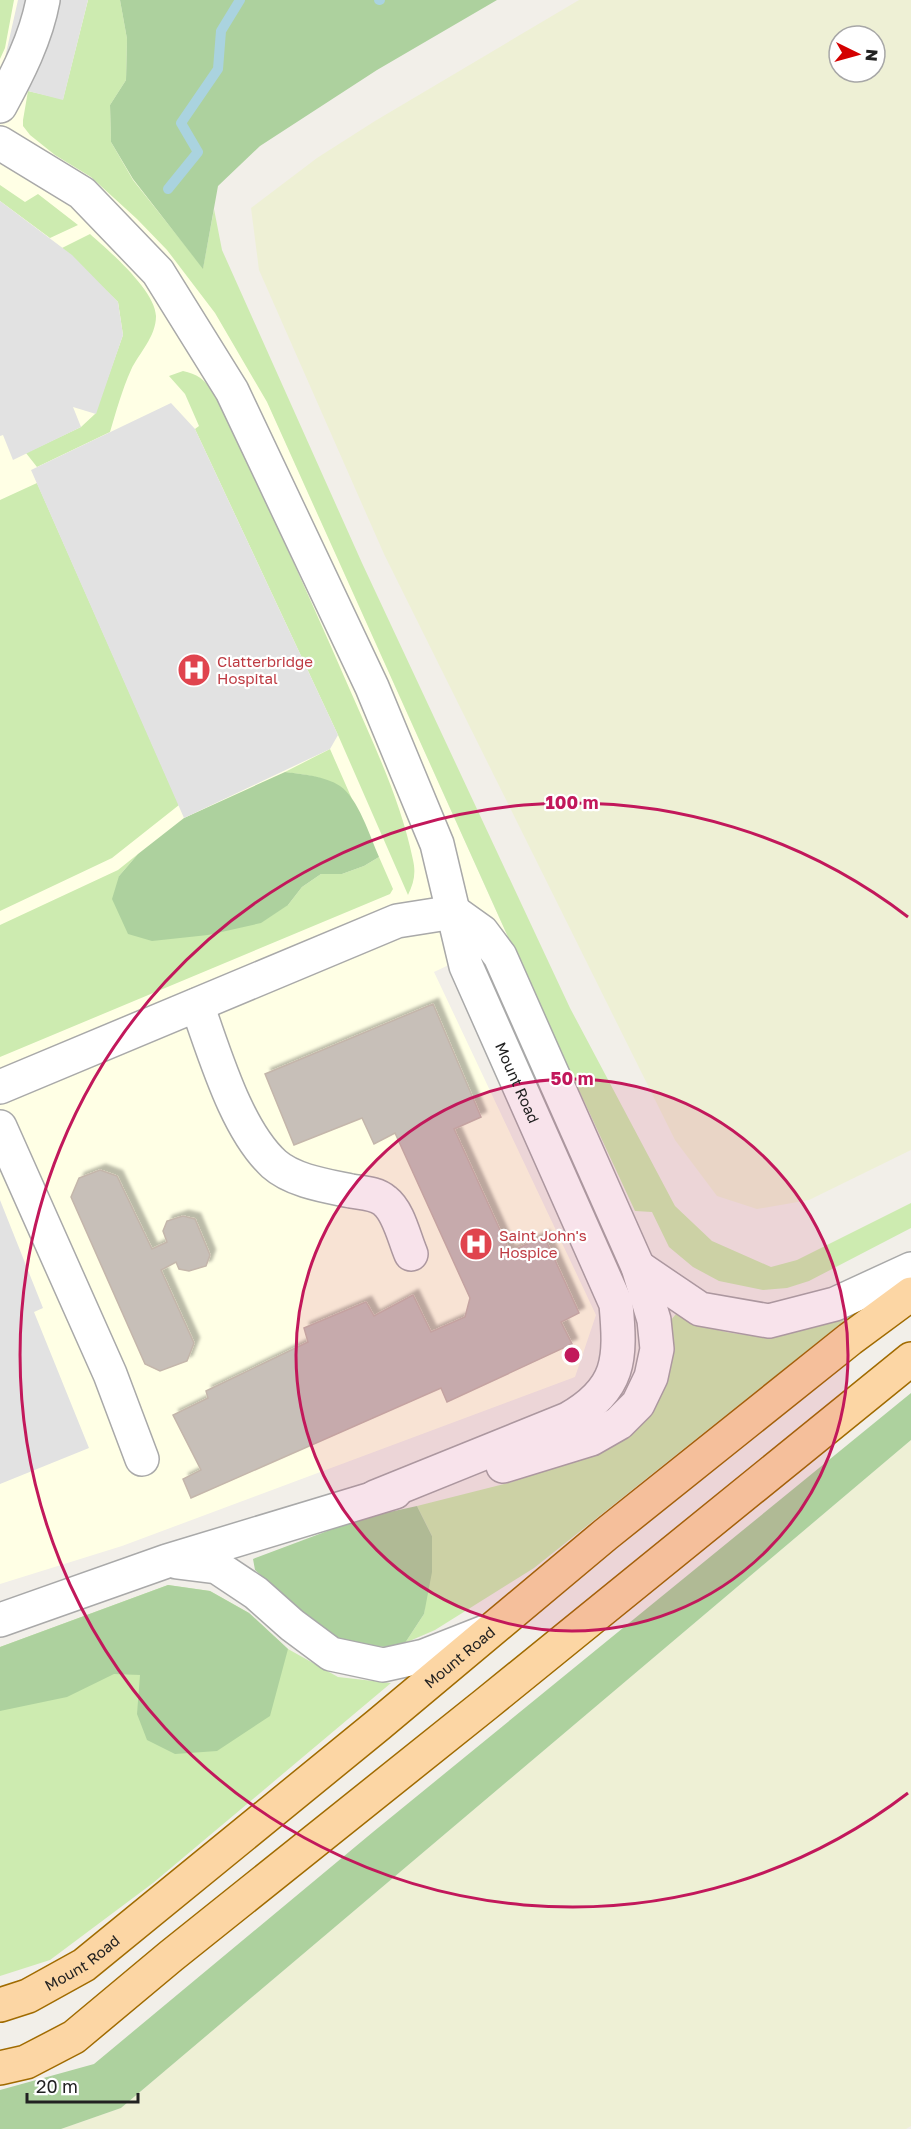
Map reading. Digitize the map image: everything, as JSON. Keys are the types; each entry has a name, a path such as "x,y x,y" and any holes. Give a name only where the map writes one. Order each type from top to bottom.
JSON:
{"main road":[{"name":"Mount Road","path":"0,2005 28,1996 84,1965 605,1535 850,1339 911,1294"},
{"path":"0,2068 26,2062 74,2037 171,1956 477,1712 911,1359"}],"street":[{"path":"0,106 21,66 43,0"},
{"path":"0,143 81,193 158,273 232,390 372,687 437,844 454,912 397,921 0,1087"},
{"name":"Mount Road","path":"0,1620 167,1561 375,1497 495,1468 591,1440 619,1424 638,1404 651,1377 657,1349 654,1320 638,1267 500,956 482,932 454,912"},
{"name":"Mount Road","path":"375,1497 568,1419 588,1408 606,1388 616,1365 620,1341 616,1304 466,966 454,912"},
{"path":"197,1005 232,1099 256,1146 276,1166 310,1182 375,1195 386,1202 396,1217 411,1254"},
{"path":"0,1127 110,1374 142,1459"},
{"path":"638,1267 700,1309 769,1321 835,1304 911,1269"},
{"path":"167,1561 217,1567 256,1593 292,1625 331,1654 383,1665 424,1656 494,1628"}],"shaded area":[{"name":"Clatterbridge Hospital","path":"0,0 120,0 171,226 203,269 235,330 508,937 434,972 596,1315 575,1377 122,1546 0,1584"},
{"path":"18,0 88,0 63,100 28,91 0,80"},
{"path":"579,0 911,0 911,1150 809,1200 757,1209 717,1196 675,1140 384,554 259,270 251,208 317,158"},
{"path":"0,201 72,255 118,302 123,335 96,414 73,407 81,427 13,460 3,435 0,436"},
{"path":"171,403 195,429 338,735 330,749 184,818 31,470"},
{"path":"0,1200 43,1308 34,1312 89,1448 0,1484"},
{"path":"911,1440 911,2126 906,2129 61,2129 121,2108"}],"green space":[{"path":"0,0 14,0 5,48 0,59"},
{"path":"88,0 120,0 127,39 126,80 110,105 111,142 133,180 203,268 214,209 222,250 362,563 570,1008 675,1206 712,1241 771,1267 797,1260 911,1203 911,1228 809,1281 787,1288 763,1290 719,1281 693,1267 669,1247 652,1212 635,1211 508,937 267,402 215,313 167,250 91,177 55,155 30,135 23,126 28,91 63,99"},
{"path":"120,0 497,0 377,70 260,146 218,186 203,269 133,179 111,142 110,105 126,80 127,39"},
{"path":"0,185 25,202 38,194 78,225 50,238 0,201"},
{"path":"90,234 140,283 154,306 155,324 128,378 110,432 37,467 26,453 81,427 95,414 123,335 118,302 62,248"},
{"path":"183,371 207,383 221,405 377,752 401,816 413,860 414,878 408,895 338,735 195,429 199,426 185,394 169,376"},
{"path":"37,483 179,805 112,858 0,911 0,500"},
{"path":"330,749 352,799 337,786 322,779 285,772"},
{"path":"285,772 313,776 340,786 352,799 363,818 379,857 364,866 342,874 321,874 302,887 288,905 261,923 208,935 152,941 128,934 112,899 119,876 138,854 184,818"},
{"path":"138,854 119,876 288,905 302,887 321,874 342,874 364,866 379,857 393,889 390,894 0,1057 0,925 118,870"},
{"path":"858,1310 534,1568 435,1630 405,1643 424,1614 432,1536 417,1506 512,1482 574,1459 667,1349 671,1320 676,1314 718,1330 763,1336 800,1330"},
{"path":"911,1393 911,1440 121,2108 61,2129 0,2129 0,2090 94,2064 373,1832"},
{"path":"417,1506 432,1536 432,1572 424,1614 405,1643 389,1647 360,1646 330,1637 255,1570 253,1559 362,1518"},
{"path":"168,1585 210,1591 249,1613 288,1649 338,1677 391,1683 153,1883 50,1960 0,1976 0,1647"},
{"path":"168,1585 210,1591 249,1613 288,1649 270,1716 217,1751 175,1754 147,1740 137,1714 140,1675 114,1674 67,1697 0,1711 0,1647"}],"building":[{"name":"Saint John's Hospice","path":"433,1004 481,1117 454,1129 510,1252 544,1236 579,1313 561,1322 572,1344 447,1402 441,1388 191,1498 183,1479 201,1470 173,1415 208,1398 206,1391 308,1342 304,1328 366,1302 374,1316 413,1295 431,1332 465,1317 470,1298 395,1133 374,1144 362,1118 294,1145 265,1074"},
{"path":"100,1170 117,1176 152,1249 167,1242 163,1231 167,1221 183,1216 195,1219 210,1255 206,1266 189,1271 179,1269 176,1262 161,1270 194,1343 187,1361 160,1371 145,1364 71,1197 79,1178"}],"waterway":[{"path":"168,189 198,152 181,123 218,69 221,31 240,0"}],"place":[{"name":"Clatterbridge Hospital","path":"194,670"},
{"name":"Saint John's Hospice","path":"476,1244"}]}
